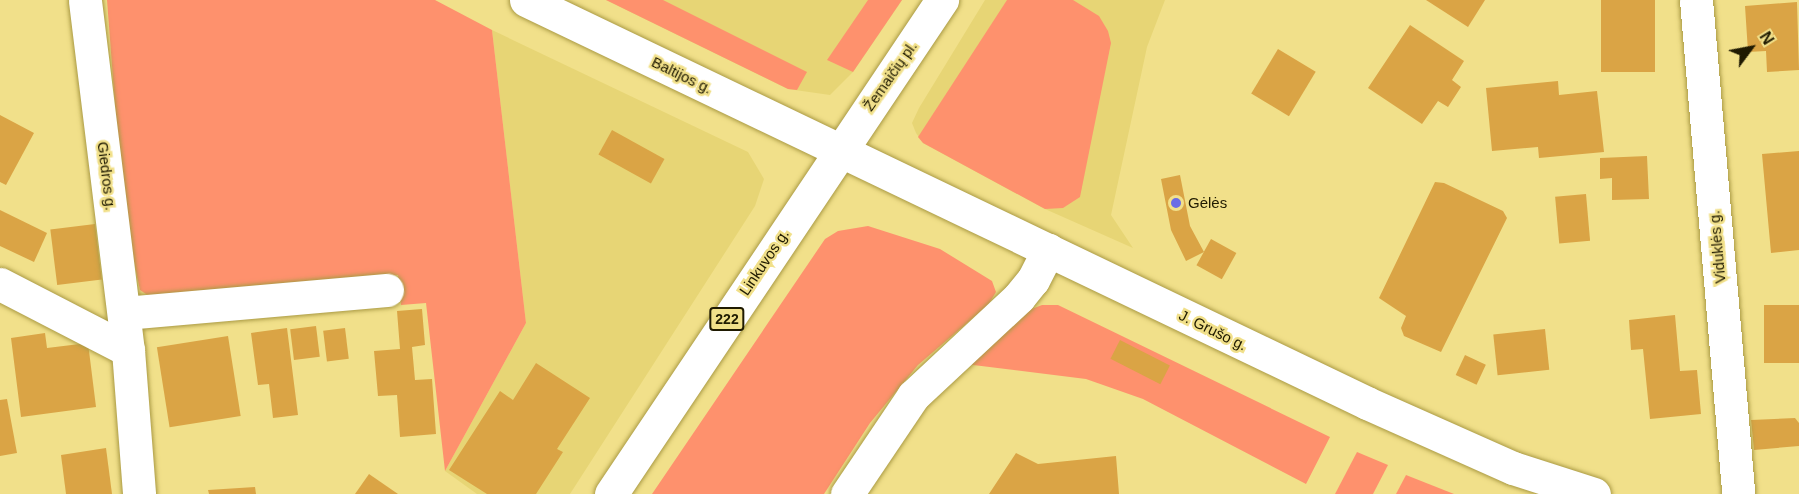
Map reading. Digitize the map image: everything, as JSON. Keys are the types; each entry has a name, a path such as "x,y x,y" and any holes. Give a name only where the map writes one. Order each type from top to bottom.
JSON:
{"main road":[{"name":"Baltijos g.","path":"526,0 838,151"},
{"name":"Žemaičių pl.","path":"838,151 942,0"},
{"name":"Viduklės g.","path":"1696,0 1738,494"},
{"name":"Giedros g.","path":"85,2 124,313 139,494"},
{"name":"J. Grušo g.","path":"838,151 1377,408 1513,468 1594,494"},
{"name":"Linkuvos g.","path":"611,494 838,151"},
{"path":"847,494 913,396 1019,297 1034,280 1048,250"},
{"path":"0,285 128,350"},
{"path":"124,313 387,291"}],"shaded area":[{"path":"107,0 435,0 492,30 526,323 445,471 426,303 401,305 398,275 152,298 140,290 123,210"},
{"path":"606,0 902,0 853,72 830,95 788,89"},
{"path":"606,0 663,0 807,72 797,90 788,89"},
{"path":"868,0 902,0 853,72 827,60"},
{"path":"985,0 1165,0 1147,47 1111,215 1133,248 1045,209 923,143 916,133 912,123 919,108"},
{"path":"1007,0 1073,0 1099,16 1108,31 1111,43 1080,197 1063,208 1045,209 923,143 918,137"},
{"path":"492,30 748,152 764,179 755,206 570,494 477,494 445,471 526,323"},
{"path":"868,226 940,249 992,281 996,292 988,305 918,365 870,423 824,494 652,494 825,239 838,231"},
{"path":"1042,305 1058,305 1330,437 1306,484 1143,399 1086,379 965,364 1024,312"},
{"path":"1357,452 1388,465 1373,494 1335,494"},
{"path":"1406,475 1454,494 1396,494"}],"building":[{"path":"1426,0 1485,0 1468,27"},
{"path":"1601,0 1655,0 1655,72 1601,72"},
{"path":"1797,2 1799,70 1767,72 1766,51 1748,52 1745,6"},
{"path":"1410,25 1464,61 1452,80 1461,87 1448,107 1438,101 1422,124 1368,88"},
{"path":"1278,49 1316,72 1289,116 1251,94"},
{"path":"1558,81 1559,95 1597,91 1604,152 1539,158 1538,147 1492,151 1486,88"},
{"path":"0,115 34,133 6,185 0,182"},
{"path":"612,130 664,159 651,184 598,154"},
{"path":"1799,151 1799,250 1771,253 1762,154"},
{"path":"1647,156 1649,199 1612,200 1612,178 1600,179 1600,158"},
{"name":"Gėlės","path":"1180,175 1190,226 1204,252 1186,261 1171,230 1161,179"},
{"path":"1435,182 1444,183 1503,211 1507,218 1441,352 1404,336 1401,328 1406,316 1379,298"},
{"path":"1586,194 1590,241 1559,244 1555,197"},
{"path":"0,210 47,233 34,262 0,246"},
{"path":"95,224 102,280 57,285 50,229"},
{"name":"Gėlės","path":"1211,239 1236,253 1222,279 1196,265"},
{"path":"1764,305 1799,305 1799,363 1764,363"},
{"path":"422,309 425,345 412,347 415,380 432,379 436,434 400,437 397,395 378,396 374,351 400,349 397,311"},
{"path":"1675,315 1680,371 1697,370 1701,414 1650,419 1643,349 1631,350 1629,320"},
{"path":"316,326 320,357 294,360 290,329"},
{"path":"287,328 298,415 273,418 269,384 258,385 251,333"},
{"path":"345,328 349,359 327,361 323,331"},
{"path":"1545,329 1549,370 1498,375 1493,334"},
{"path":"45,333 47,348 88,343 96,407 21,417 11,338"},
{"path":"228,336 241,416 170,427 157,347"},
{"path":"1120,340 1170,365 1160,384 1110,359"},
{"path":"1465,355 1486,365 1477,385 1456,375"},
{"path":"536,363 590,398 557,449 563,452 536,494 487,494 449,470 500,391 513,400"},
{"path":"7,399 17,453 0,456 0,400"},
{"path":"1795,418 1799,423 1799,446 1754,450 1751,420"},
{"path":"106,448 112,494 66,494 61,455"},
{"path":"1016,453 1038,464 1116,456 1119,494 989,494"},
{"path":"369,474 398,494 355,494"},
{"path":"255,487 256,494 209,494 208,490"}],"place":[{"name":"Gėlės","path":"1176,203"}]}
